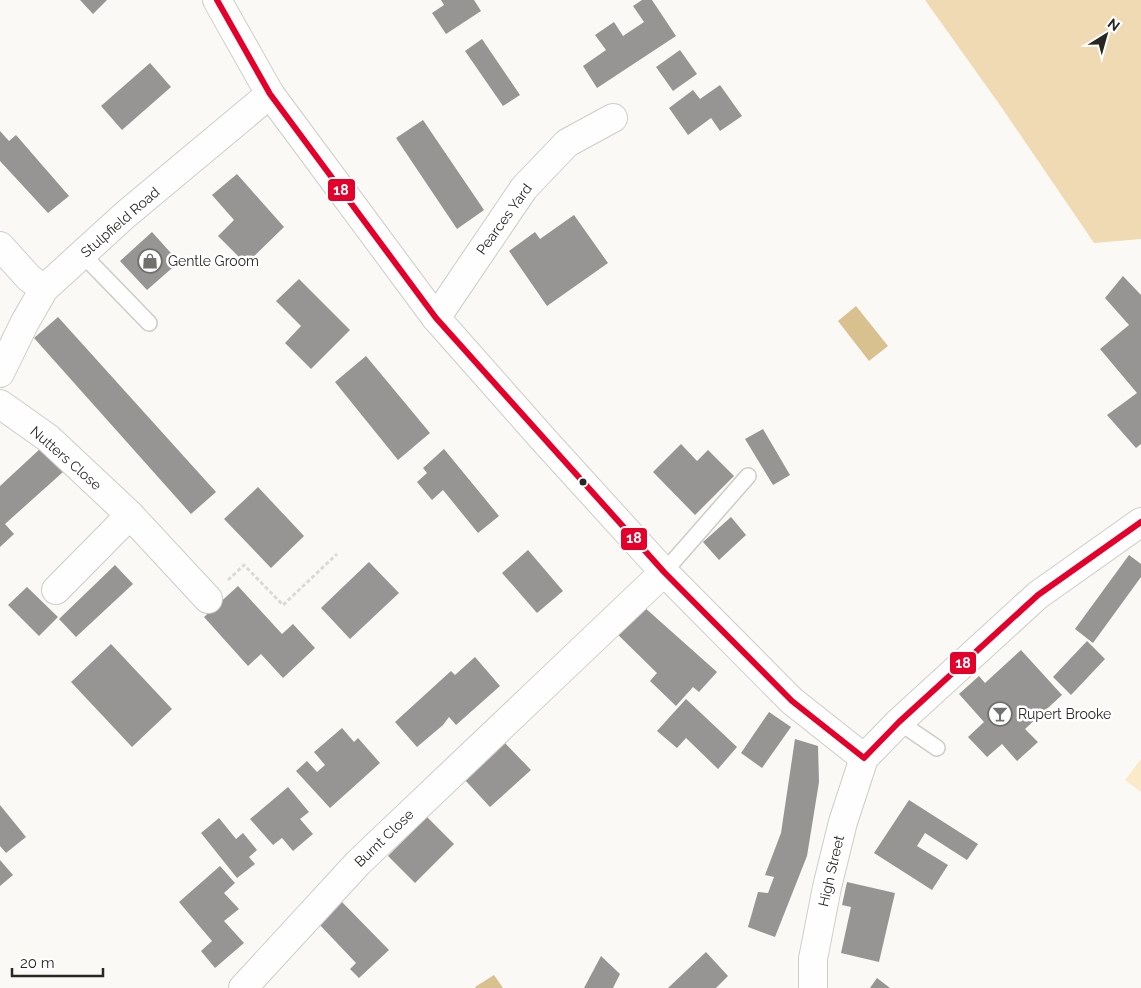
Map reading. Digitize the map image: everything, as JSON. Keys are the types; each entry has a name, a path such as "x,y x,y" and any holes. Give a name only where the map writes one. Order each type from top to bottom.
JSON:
{"street":[{"path":"217,0 270,94 436,318 543,440 664,572 792,701 864,758 899,722 1038,595 1141,522"},
{"name":"Stulpfield Road","path":"0,373 25,322 44,289 125,215 270,94"},
{"name":"Pearces Yard","path":"436,318 524,188 567,143 612,118"},
{"path":"0,246 29,278 44,289"},
{"name":"Nutters Close","path":"0,404 48,438 130,515 208,599"},
{"path":"56,590 130,515"},
{"name":"Burnt Close","path":"243,988 358,863 664,572"},
{"name":"High Street","path":"813,988 813,959 827,887 843,822 864,758"}],"lane":[{"path":"83,255 149,323"},
{"path":"664,572 748,476"},
{"path":"899,722 937,748"}],"path":[{"path":"208,599 244,565 282,605 337,554"}],"shaded area":[{"path":"925,0 1141,0 1141,239 1094,243 1002,108"},
{"path":"856,306 888,346 869,361 838,321"},
{"path":"1141,759 1141,792 1125,780"},
{"path":"494,975 503,988 475,987"}],"building":[{"path":"80,0 107,0 93,14"},
{"path":"441,0 474,0 481,11 446,34 432,13 444,5"},
{"path":"642,0 652,0 676,36 597,88 583,66 606,50 595,35 614,22 623,36 644,22 633,6"},
{"path":"482,39 520,95 503,106 465,51"},
{"path":"680,50 697,74 673,91 656,67"},
{"path":"150,63 171,87 122,130 101,106"},
{"path":"720,85 742,116 720,131 711,118 688,135 669,108 693,90 700,99"},
{"path":"423,120 484,210 457,229 396,138"},
{"path":"0,131 9,141 16,135 69,196 48,213 0,161"},
{"path":"237,174 284,227 246,264 218,236 234,220 212,195"},
{"path":"574,215 608,263 547,306 509,251 535,232 540,239"},
{"path":"152,232 179,262 147,290 120,261"},
{"path":"1123,276 1141,295 1141,444 1136,448 1107,415 1137,393 1100,349 1129,325 1105,298"},
{"path":"299,279 350,330 311,369 285,343 301,326 276,301"},
{"path":"58,317 216,492 191,514 34,338"},
{"path":"366,356 430,433 398,460 335,382"},
{"path":"763,429 790,475 773,485 745,439"},
{"path":"681,444 697,461 708,450 734,476 695,515 653,472"},
{"path":"41,448 63,472 5,524 14,534 0,547 0,486"},
{"path":"444,449 499,516 478,533 443,490 432,500 417,482 427,473 423,468"},
{"path":"258,487 304,536 271,568 224,519"},
{"path":"731,517 746,535 719,560 703,542"},
{"path":"528,550 563,591 537,613 502,573"},
{"path":"1129,555 1141,564 1141,577 1093,643 1075,629"},
{"path":"369,562 399,593 350,639 321,608"},
{"path":"115,565 133,584 76,637 59,619"},
{"path":"238,586 282,634 293,624 315,648 283,678 261,654 248,666 204,617"},
{"path":"27,587 58,617 39,636 8,605"},
{"path":"635,599 717,672 699,692 693,687 676,706 650,681 657,673 609,626"},
{"path":"1087,641 1105,659 1071,695 1053,677"},
{"path":"111,644 172,709 132,747 71,682"},
{"path":"1021,650 1062,695 1025,729 1038,742 1017,761 1002,744 987,757 968,737 984,722 959,694 979,676 985,683"},
{"path":"475,657 500,686 456,725 449,717 443,725 417,747 395,722 451,671 455,675"},
{"path":"686,699 737,747 718,769 686,738 677,748 657,731"},
{"path":"769,712 791,727 762,768 741,753"},
{"path":"342,728 354,742 358,738 380,763 330,808 296,771 307,761 317,772 325,765 314,752"},
{"path":"795,739 818,746 819,782 807,856 775,937 748,927 758,892 768,893 774,877 765,875 781,833"},
{"path":"504,742 531,770 490,807 464,779"},
{"path":"288,787 309,812 300,819 313,834 293,851 282,838 273,845 250,819"},
{"path":"909,800 978,844 967,860 925,833 917,846 948,865 932,890 874,853"},
{"path":"0,805 26,837 6,853 0,846"},
{"path":"427,817 454,844 415,883 388,856"},
{"path":"219,818 236,839 243,833 257,850 249,857 255,864 237,878 201,833"},
{"path":"0,860 13,875 0,886"},
{"path":"220,866 235,883 224,893 239,909 224,921 244,943 215,968 201,951 212,941 179,902"},
{"path":"847,882 895,893 879,962 841,953 851,907 842,905"},
{"path":"342,902 389,950 359,978 350,969 356,963 319,924"},
{"path":"706,952 728,976 716,988 668,988"},
{"path":"601,956 620,974 613,988 584,988"},
{"path":"877,978 890,988 870,988"}],"transit line":[{"name":"18","path":"217,0 270,94 436,318 664,572 792,701 864,758 899,722 1038,595 1141,522"}],"place":[{"name":"Gentle Groom","path":"150,261"},
{"name":"Rupert Brooke","path":"1000,714"}]}
